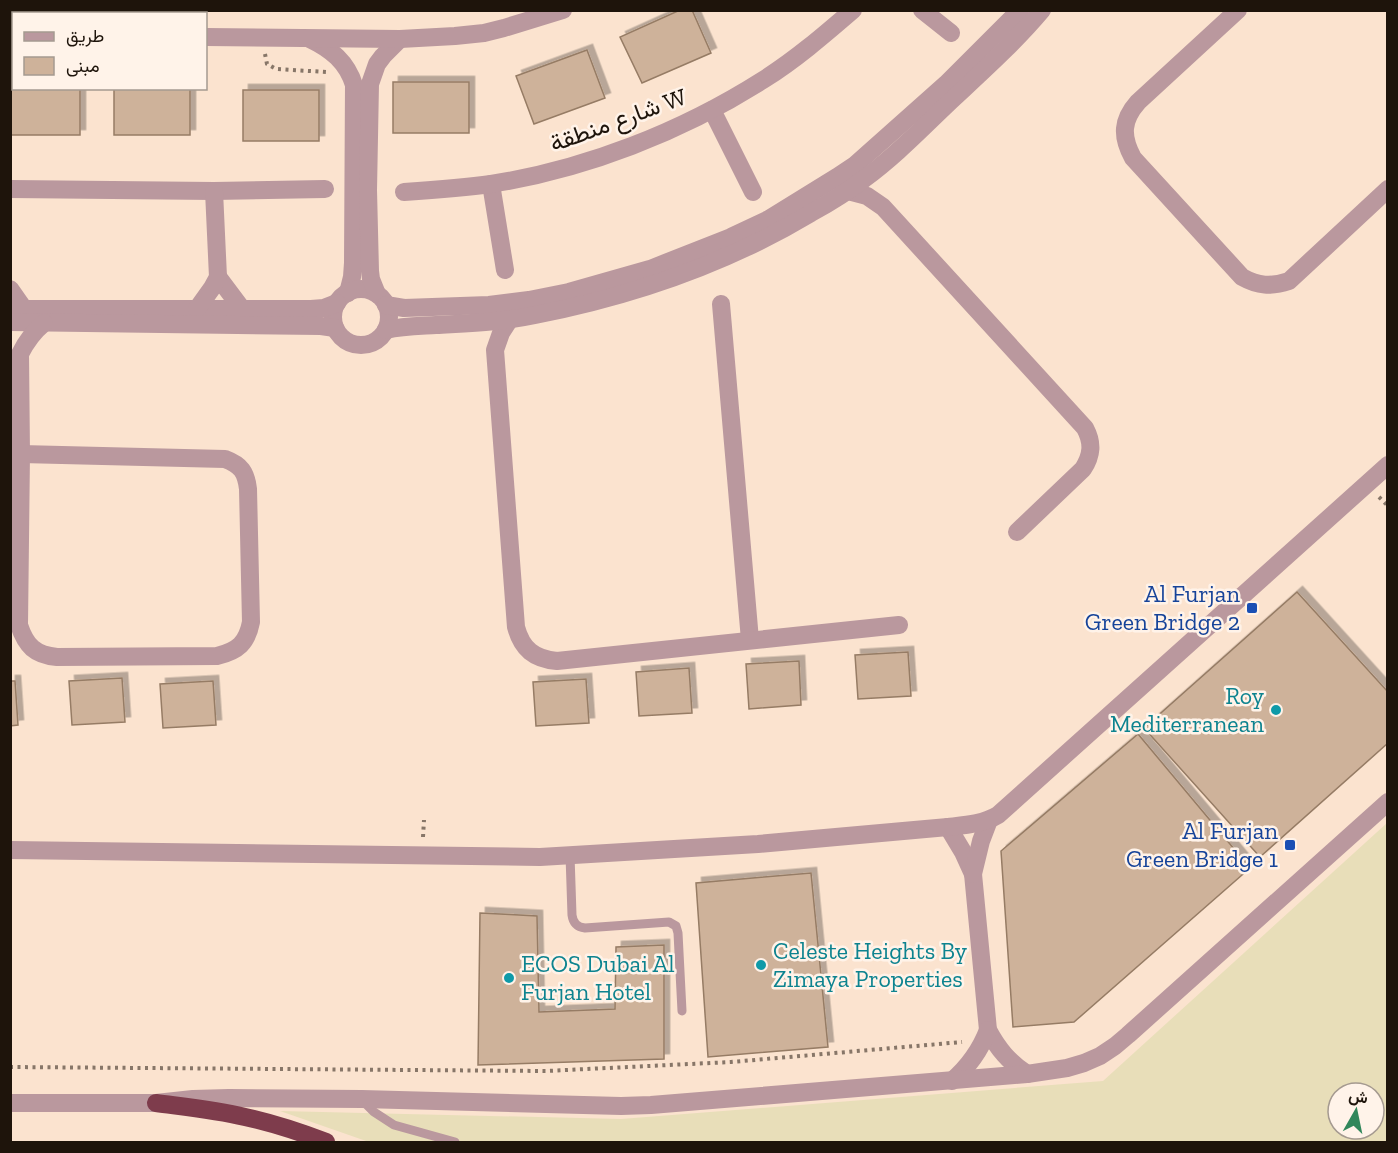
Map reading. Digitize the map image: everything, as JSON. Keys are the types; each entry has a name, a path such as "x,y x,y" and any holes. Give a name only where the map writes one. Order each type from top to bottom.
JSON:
{"highway":[{"path":"156,1103 244,1116 326,1143"}],"street":[{"path":"207,37 400,39 455,36 484,33 563,10"},
{"name":"شارع منطقة W","path":"404,192 491,184 518,179 585,162 650,139 712,110 773,73 819,40 853,10"},
{"path":"922,10 951,33"},
{"path":"10,289 17,309 311,309 324,308 357,290 368,290 381,300 404,308 489,305 569,292 650,268 731,237 769,219 837,177 855,165 946,84 1020,10"},
{"path":"386,330 510,319 572,308 655,284 738,253 778,233 848,191 881,167 1042,10"},
{"path":"1238,10 1132,109 1125,126 1125,137 1127,148 1133,158 1242,277 1265,286 1289,281 1388,189"},
{"path":"310,39 325,46 343,62 354,85 352,277 334,311 333,320 341,337 349,343 367,345 382,336 389,321 389,313 371,279 368,190 370,84 377,64 400,39"},
{"path":"712,110 753,192"},
{"path":"881,167 879,187 883,207"},
{"path":"491,184 505,270"},
{"path":"10,189 214,191 325,189"},
{"path":"196,309 218,277 214,191"},
{"path":"848,191 867,196 883,207 1081,423 1089,435 1090,456 1083,469 1017,532"},
{"path":"218,277 242,309"},
{"path":"721,304 750,640"},
{"path":"495,350 501,333 510,319"},
{"path":"10,322 335,328"},
{"path":"21,454 225,459 242,469 247,478 248,489 251,622 249,633 242,645 230,653 217,656 68,657 47,656 38,652 22,636 19,625 21,454 15,347 26,342 44,323"},
{"path":"475,323 487,335 495,350 516,627 528,650 547,660 557,661 899,625"},
{"path":"10,850 528,857 758,844 948,827 989,820 998,815 1388,465"},
{"path":"10,1103 156,1103 229,1098 632,1106 952,1081 1067,1068 1100,1056 1115,1046 1388,802"},
{"path":"973,874 989,820"},
{"path":"948,827 973,874 988,1030 994,1043 1004,1055 1028,1074"},
{"path":"952,1081 967,1067 979,1050 988,1030"}],"lane":[{"path":"570,855 572,915 576,925 585,927 669,922 676,926 682,1011"},
{"path":"362,1099 374,1112 393,1125 455,1143"}],"path":[{"path":"259,38 259,52 265,53 267,64 273,68 349,73"},
{"path":"10,1067 546,1071 731,1062 960,1042 979,1050"}],"sand":[{"path":"1387,823 1387,1142 369,1142 280,1111 621,1119 1103,1081"}],"building":[{"path":"680,10 692,10 711,53 642,83 620,37"},
{"path":"587,50 605,98 534,124 516,76"},
{"path":"393,82 469,82 469,133 393,133"},
{"path":"10,84 12,84 12,90 80,90 80,135 10,135"},
{"path":"114,90 190,90 190,135 114,135"},
{"path":"243,90 319,90 319,141 243,141"},
{"name":"Roy Mediterranean","path":"1297,592 1388,692 1388,743 1260,857 1144,728"},
{"path":"908,652 911,696 858,699 855,655"},
{"path":"799,661 801,705 749,709 746,664"},
{"path":"689,668 692,713 639,716 636,672"},
{"path":"122,678 125,722 72,725 69,681"},
{"path":"586,679 589,723 536,726 533,682"},
{"path":"10,681 15,681 18,725 10,726"},
{"path":"213,681 216,725 163,728 160,684"},
{"path":"1138,734 1250,868 1074,1022 1013,1027 1001,851"},
{"name":"Celeste Heights By Zimaya Properties","path":"811,873 828,1047 708,1057 696,883"},
{"name":"ECOS Dubai Al Furjan Hotel","path":"480,913 537,916 539,1012 615,1009 616,947 664,945 664,1059 478,1065"}],"place":[{"name":"Al Furjan Green Bridge 2","path":"1252,608"},
{"name":"Roy Mediterranean","path":"1276,710"},
{"name":"Al Furjan Green Bridge 1","path":"1290,845"},
{"name":"Celeste Heights By Zimaya Properties","path":"761,965"},
{"name":"ECOS Dubai Al Furjan Hotel","path":"509,978"}]}
